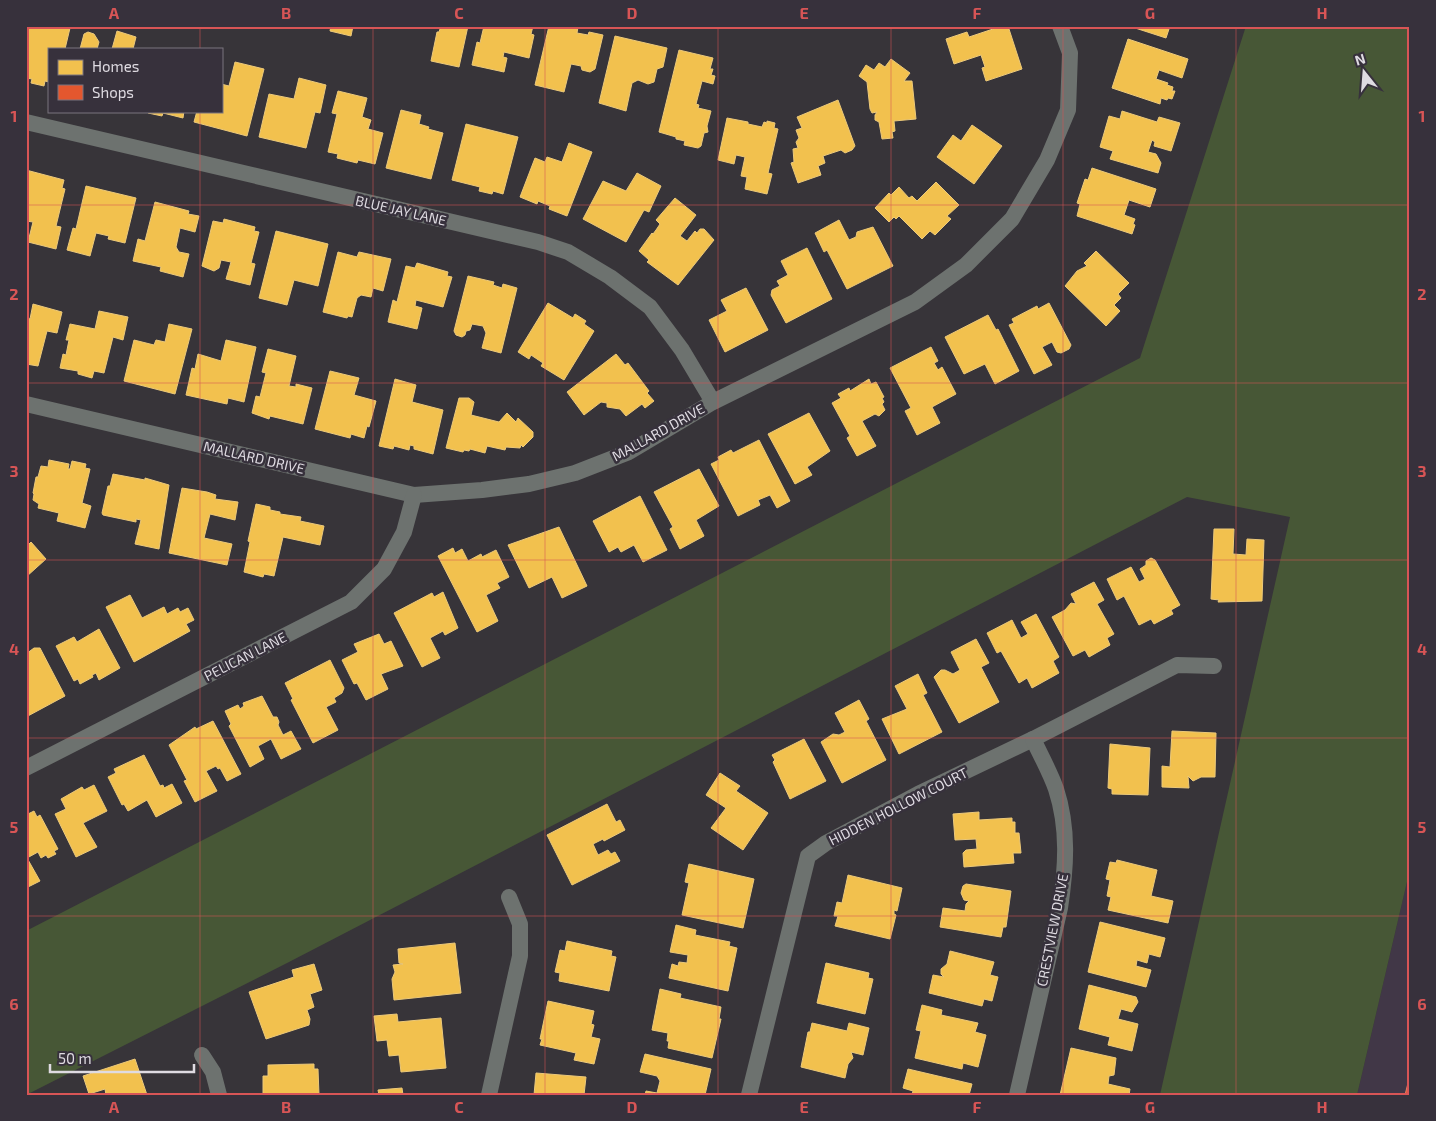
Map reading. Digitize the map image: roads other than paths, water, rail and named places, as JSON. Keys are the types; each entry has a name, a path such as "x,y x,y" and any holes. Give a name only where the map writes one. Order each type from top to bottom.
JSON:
{"street":[{"name":"MALLARD DRIVE","path":"26,404 414,494 492,489 529,484 575,473 629,452 713,402 915,302 966,265 1012,219 1047,160 1068,110 1070,53 1060,26"},
{"name":"BLUE JAY LANE","path":"26,122 538,242 568,252 610,278 650,307 682,350 713,402"},
{"name":"PELICAN LANE","path":"26,768 351,602 384,569 404,532 414,494"},
{"name":"HIDDEN HOLLOW COURT","path":"749,1095 808,856 826,843 918,794 1033,739 1177,665 1214,666"},
{"name":"CRESTVIEW DRIVE","path":"1017,1095 1060,908 1066,845 1056,789 1033,739"},
{"path":"488,1095 520,956 520,924 509,897"},
{"path":"202,1055 213,1072 219,1095"}]}
